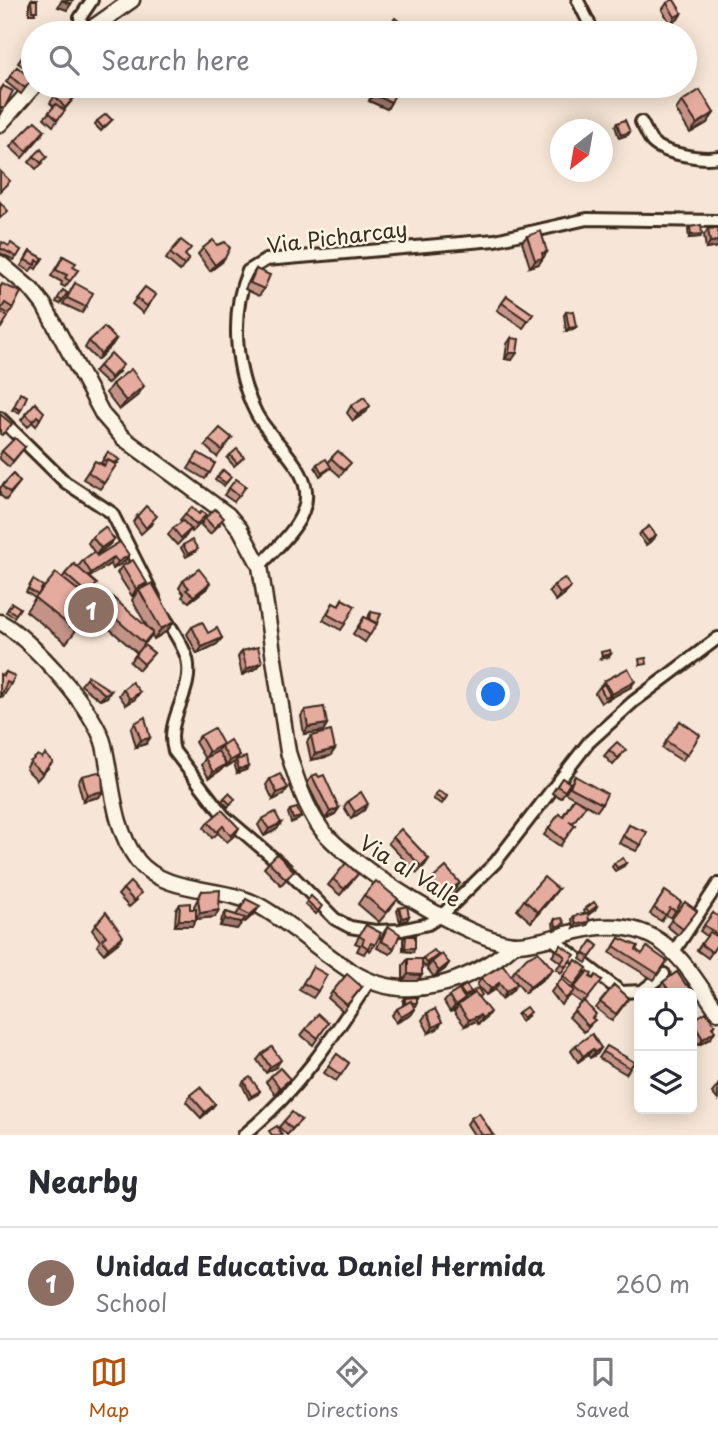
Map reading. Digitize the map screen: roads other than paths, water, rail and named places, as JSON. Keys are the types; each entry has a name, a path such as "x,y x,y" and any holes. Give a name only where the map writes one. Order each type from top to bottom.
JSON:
{"main road":[{"path":"101,21 132,0"},
{"path":"0,124 23,98"},
{"name":"Via al Valle","path":"0,263 32,290 44,305 103,415 123,438 228,515 240,529 260,566 288,752 316,820 342,850 394,888 442,915 475,932 515,944 600,927 623,928 648,935 675,950 718,1012"},
{"path":"0,622 20,635 94,720 103,743 119,825 126,844 141,864 153,873 177,883 256,904 309,938 351,971 392,988 411,990 447,983 483,969 515,944"}],"street":[{"path":"81,21 80,18 92,0"},
{"path":"584,0 578,0 588,21"},
{"path":"641,122 652,142 661,147 694,158 718,157"},
{"name":"Via Picharcay","path":"260,566 304,510 306,491 302,474 257,415 245,386 237,304 248,271 266,260 495,240 587,219 718,221"},
{"path":"0,418 65,482 104,506 118,521 187,657 187,687 170,738 174,751 208,798 335,919 350,927 375,932 401,930 428,924 442,915 495,863 589,742 633,702 718,638"},
{"path":"675,950 718,884"},
{"path":"551,938 621,992 642,991 664,974"},
{"path":"244,1135 317,1061 370,980"}],"place":[{"name":"Unidad Educativa Daniel Hermida","path":"91,610"}]}
